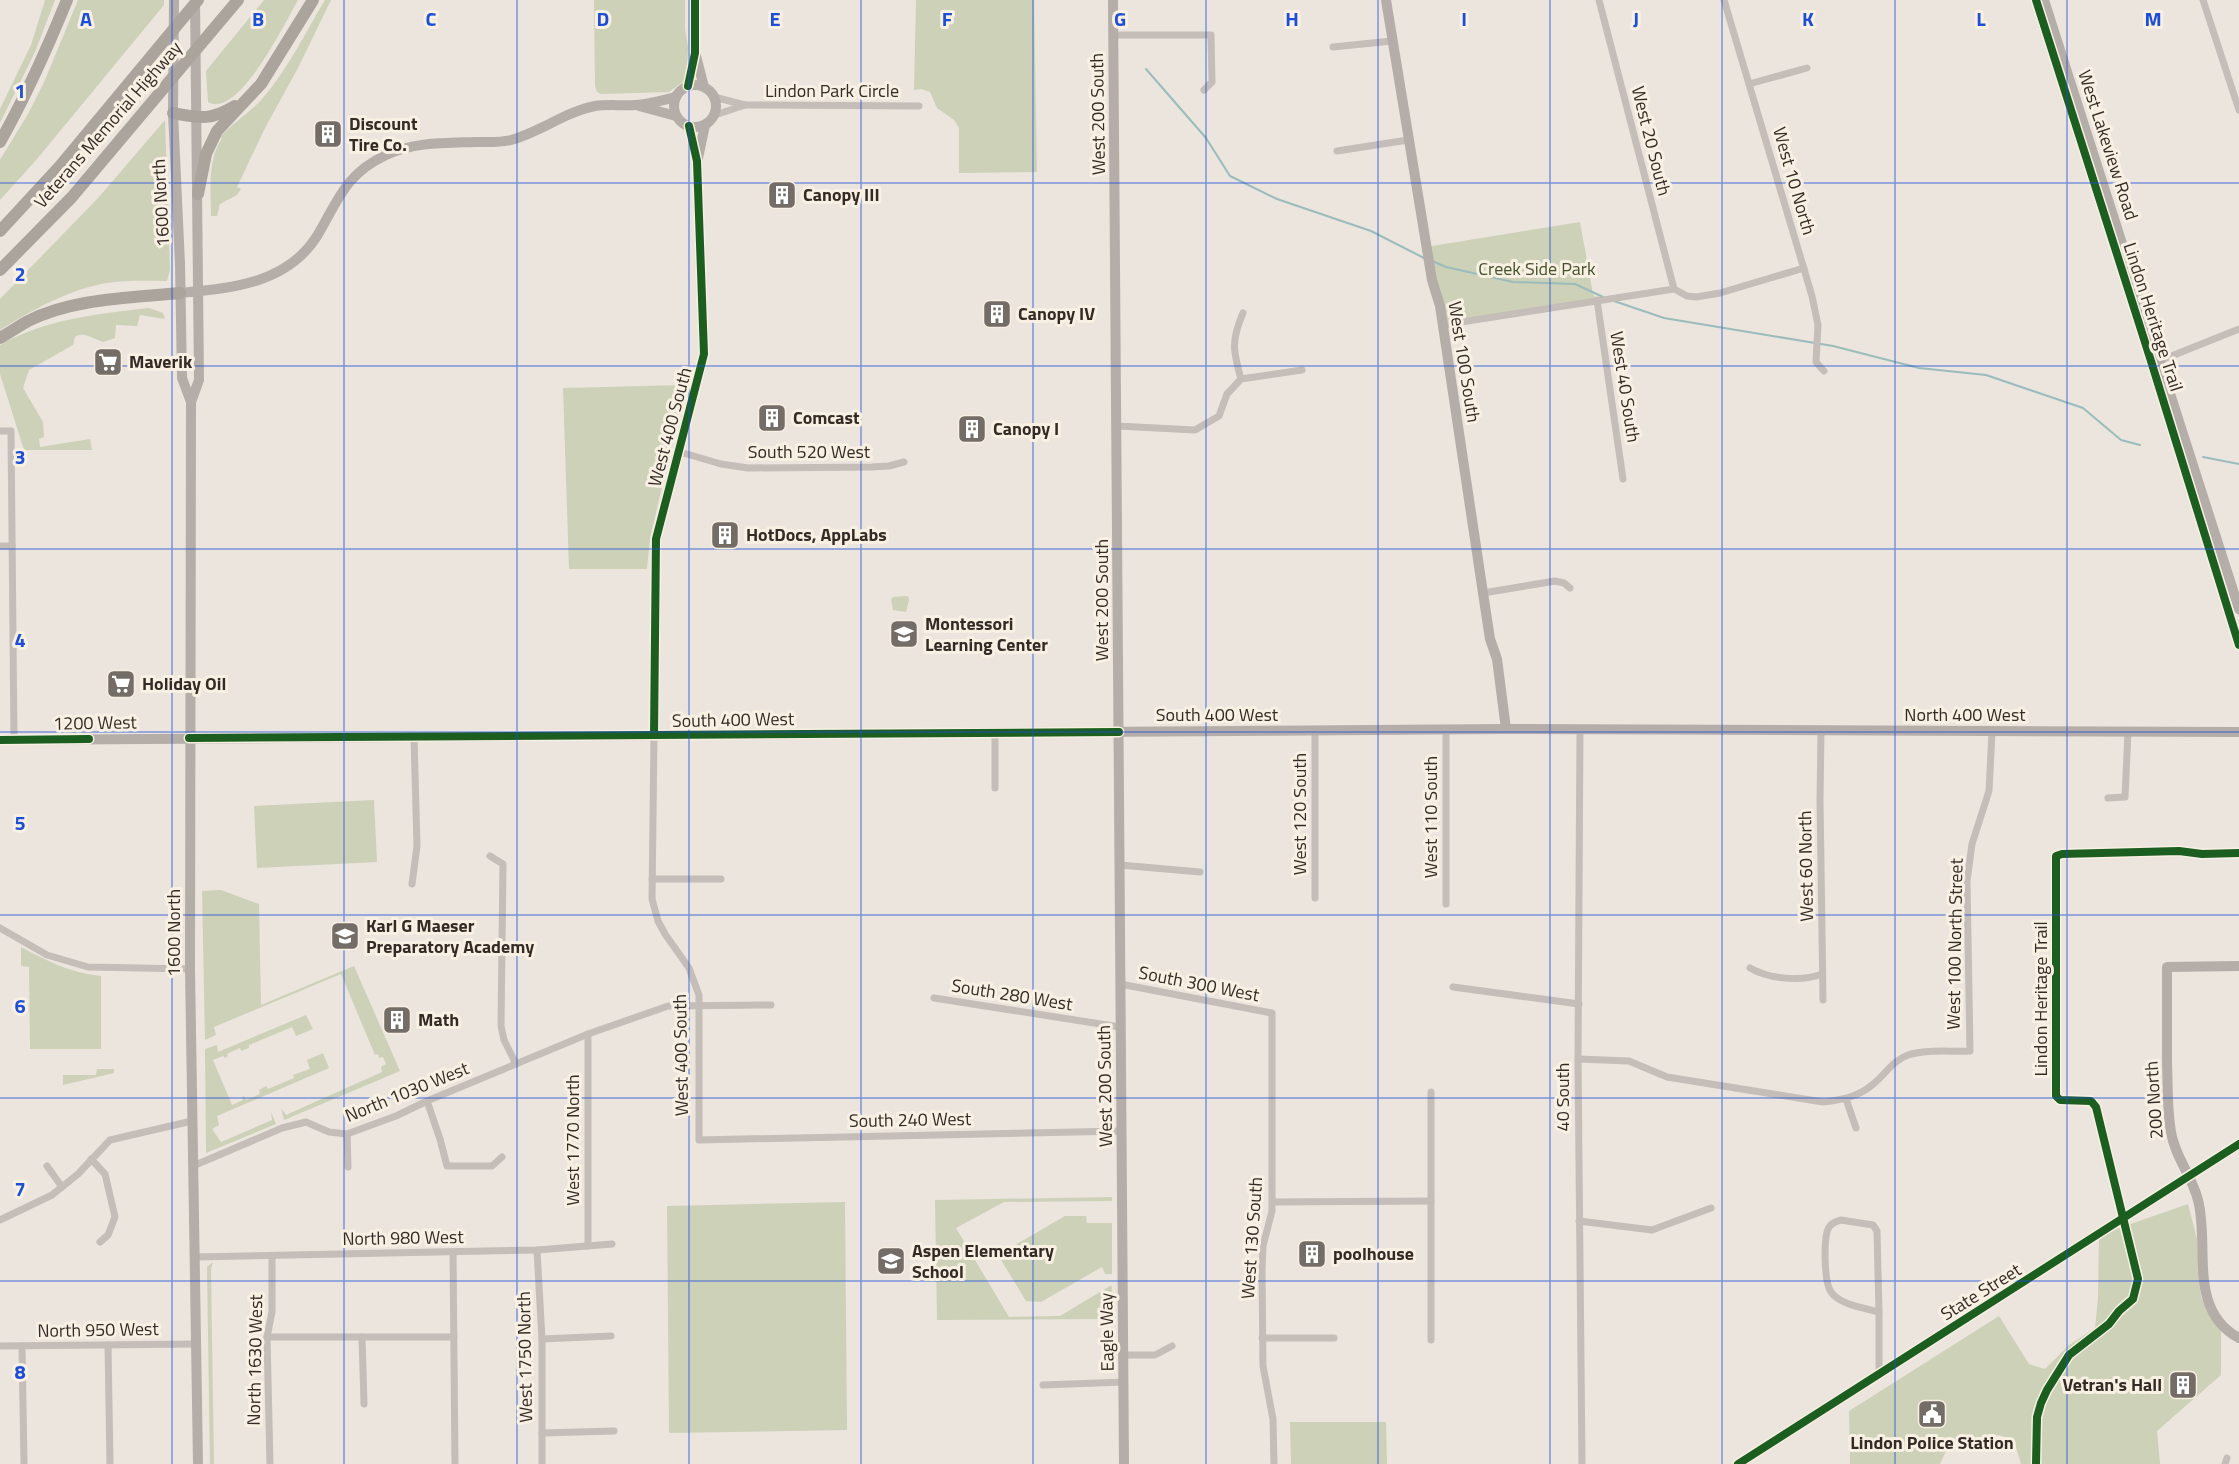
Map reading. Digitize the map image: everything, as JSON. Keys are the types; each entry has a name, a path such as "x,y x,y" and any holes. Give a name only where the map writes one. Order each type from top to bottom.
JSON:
{"highway":[{"path":"0,142 48,49 67,0"},
{"name":"Veterans Memorial Highway","path":"0,231 60,165 197,0"},
{"name":"Veterans Memorial Highway","path":"0,270 72,196 238,0"},
{"path":"198,194 206,154 217,131 261,84 313,0"},
{"path":"173,113 214,117 249,97"},
{"path":"0,338 30,321 75,306 180,293"}],"main road":[{"name":"State Street","path":"1739,1464 2239,1144"}],"street":[{"name":"1600 North","path":"174,0 173,113 182,378 191,402 190,969 198,1464"},
{"name":"1600 North","path":"191,402 200,380 196,117 197,0"},
{"path":"695,0 695,53 688,86 676,98 674,105 676,116 681,122 696,127 705,125"},
{"name":"West 200 South","path":"1113,0 1122,1200"},
{"name":"West 100 South","path":"1386,0 1432,280 1440,306 1490,639 1497,659 1506,729"},
{"name":"West 20 South","path":"1599,0 1674,289"},
{"name":"West 10 North","path":"1724,0 1804,268 1818,325 1816,362 1824,370"},
{"name":"West Lakeview Road","path":"2044,0 2239,609"},
{"path":"2203,0 2239,110"},
{"path":"1113,35 1211,35 1212,82 1204,90"},
{"path":"1333,47 1392,41"},
{"path":"695,53 704,87 714,97 745,105"},
{"path":"1749,84 1807,68"},
{"path":"688,86 704,87"},
{"path":"714,97 716,108 714,115"},
{"path":"180,293 246,285 260,281 285,268 296,260 315,238 344,188 363,169 384,156 426,144 511,140 576,111 596,106 636,105 676,98"},
{"path":"636,105 676,116"},
{"path":"714,115 745,105"},
{"name":"Lindon Park Circle","path":"745,105 919,106"},
{"name":"West 400 South","path":"697,161 705,125 714,115"},
{"name":"West 400 South","path":"689,126 697,161 704,354 656,539 652,899 658,921 689,968 696,983 700,1006 699,1140"},
{"path":"1337,151 1408,140"},
{"path":"1442,325 1674,289 1687,296 1696,297 1720,293 1804,268"},
{"name":"West 40 South","path":"1597,300 1623,478"},
{"path":"1240,379 1234,353 1234,334 1243,313"},
{"path":"2159,361 2239,329"},
{"path":"1117,426 1196,430 1219,416 1227,394 1240,379 1302,370"},
{"path":"0,431 11,431 14,740"},
{"name":"South 520 West","path":"680,452 721,464 748,468 871,467 904,462"},
{"path":"0,546 12,546"},
{"path":"1483,593 1555,581 1564,583 1570,588"},
{"name":"40 South","path":"1580,729 1578,1059 1582,1464"},
{"name":"South 400 West","path":"274,738 1691,729"},
{"name":"North 400 West","path":"1691,729 2239,732"},
{"name":"West 110 South","path":"1446,730 1446,904"},
{"name":"West 120 South","path":"1315,731 1315,898"},
{"name":"West 60 North","path":"1821,731 1822,1000"},
{"name":"West 100 North Street","path":"1846,1099 1871,1086 1890,1067 1907,1056 1919,1052 1970,1051 1967,881 1972,844 1989,791 1992,732"},
{"path":"2108,798 2125,797 2128,732"},
{"path":"995,733 995,788"},
{"path":"412,884 417,846 414,737"},
{"name":"1200 West","path":"0,740 274,738"},
{"path":"490,856 503,864 501,1026 504,1040 516,1064"},
{"path":"1120,865 1200,872"},
{"path":"652,879 721,879"},
{"path":"0,928 47,955 88,967 190,969"},
{"name":"200 North","path":"2239,966 2167,967 2170,1132 2177,1156 2198,1199 2205,1294 2213,1313 2225,1328 2239,1338"},
{"path":"1750,968 1761,974 1778,976 1811,978 1822,974"},
{"name":"South 300 West","path":"1120,984 1272,1013"},
{"path":"1454,987 1579,1004"},
{"name":"South 280 West","path":"934,998 1120,1027"},
{"path":"700,1006 771,1005"},
{"name":"North 1030 West","path":"193,1166 282,1128 306,1122 329,1132 347,1134 396,1116 588,1034 668,1006 700,1006"},
{"name":"West 130 South","path":"1272,1013 1273,1202 1263,1246 1262,1338 1263,1366 1273,1419 1274,1464"},
{"name":"West 1770 North","path":"588,1034 588,1246"},
{"path":"1578,1059 1629,1061 1667,1077 1806,1100 1823,1102 1846,1099 1856,1128"},
{"path":"1431,1092 1431,1340"},
{"path":"427,1101 447,1166 492,1166 502,1156"},
{"path":"0,1220 52,1195 78,1174 110,1140 192,1121"},
{"name":"South 240 West","path":"699,1140 1122,1131"},
{"path":"347,1134 348,1167"},
{"path":"92,1159 105,1174 115,1217 108,1235 100,1242"},
{"path":"47,1166 62,1187"},
{"name":"Eagle Way","path":"1122,1200 1124,1464"},
{"path":"1273,1202 1431,1201"},
{"path":"1579,1221 1652,1230 1711,1208"},
{"path":"1879,1312 1837,1298 1828,1286 1826,1241 1829,1228 1834,1222 1841,1220 1873,1225 1877,1231 1879,1312 1879,1374"},
{"name":"North 980 West","path":"195,1257 537,1250 612,1244"},
{"name":"West 1750 North","path":"537,1250 542,1339 542,1464"},
{"path":"453,1252 455,1464"},
{"name":"North 1630 West","path":"270,1464 267,1336 272,1312 272,1256"},
{"path":"267,1336 454,1336"},
{"path":"362,1336 364,1404"},
{"path":"542,1339 611,1336"},
{"path":"1262,1338 1334,1338"},
{"name":"North 950 West","path":"0,1346 196,1344"},
{"path":"108,1345 110,1464"},
{"path":"22,1346 24,1464"},
{"path":"1123,1356 1155,1355 1172,1346"},
{"path":"1043,1385 1124,1382"},
{"path":"542,1433 614,1431"}],"green space":[{"path":"45,0 55,0 35,52 0,123 0,109 31,45"},
{"path":"78,0 164,0 164,5 37,159 0,200 0,160 28,114 45,80"},
{"path":"264,0 298,0 260,66 246,83 233,97 220,104 208,102 206,71"},
{"path":"325,0 331,0 298,68 265,128 237,187 241,189 237,195 220,204 217,216 211,216 212,166 222,138 220,137 257,104 271,88 288,64"},
{"path":"594,0 685,0 685,29 688,47 687,75 684,81 669,92 601,94 597,92 595,86"},
{"path":"916,0 1034,0 1037,172 959,173 959,128 954,120 937,108 930,92 921,89 914,90"},
{"path":"165,120 170,270 167,281 122,281 79,290 52,301 0,330 0,299 99,197"},
{"name":"Creek Side Park","path":"1580,222 1593,294 1597,300 1442,325 1426,247"},
{"path":"149,308 163,313 165,319 140,315 137,326 116,325 115,338 103,342 85,335 78,335 73,345 29,370 23,388 43,422 44,437 39,439 40,447 90,439 92,450 24,450 0,374 0,345 17,336 54,323 91,315"},
{"path":"686,385 650,538 647,569 569,569 563,388"},
{"path":"908,596 906,612 893,610 891,599"},
{"path":"374,800 377,862 257,868 254,806"},
{"path":"221,890 259,904 261,1005 354,966 400,1071 284,1120 281,1108 286,1115 382,1072 381,1067 386,1064 383,1057 379,1058 378,1054 375,1055 341,974 214,1027 216,1035 205,1040 202,891"},
{"path":"21,947 60,966 101,976 101,1049 30,1049 29,967 21,966"},
{"path":"306,1015 313,1029 296,1036 292,1027 249,1045 249,1048 241,1051 240,1048 227,1054 225,1058 223,1056 213,1060 232,1105 243,1100 244,1096 246,1100 260,1094 259,1090 266,1086 268,1089 294,1078 293,1075 310,1069 307,1060 323,1053 329,1068 217,1116 219,1125 212,1129 221,1142 272,1120 271,1112 276,1124 206,1153 205,1049 217,1045 218,1052"},
{"path":"97,1069 114,1069 114,1073 63,1085 63,1075 96,1075"},
{"path":"1112,1197 1112,1201 1004,1202 956,1228 1009,1317 1060,1316 1112,1286 1110,1319 937,1320 935,1200"},
{"path":"845,1202 847,1430 669,1433 667,1206"},
{"path":"2188,1204 2197,1239 2201,1297 2208,1313 2221,1329 2221,1375 2157,1431 2160,1464 2021,1464 2015,1444 1996,1435 1961,1438 1946,1451 1940,1464 1850,1464 1849,1411 1999,1316 2029,1364 2045,1369 2068,1346 2095,1328 2099,1235"},
{"path":"1065,1216 1086,1216 1087,1223 1112,1223 1112,1274 1105,1274 1102,1267 1041,1302 1026,1301 998,1255"},
{"path":"213,1262 211,1269 214,1464 210,1464 207,1267"},
{"path":"1290,1422 1386,1422 1387,1464 1291,1464"}],"waterway":[{"path":"1146,69 1206,138 1230,176 1277,199 1371,231 1424,258"},
{"path":"1432,261 1446,267 1513,282 1575,284 1603,297"},
{"path":"1614,301 1664,318 1833,346 1919,368 1986,375 2083,408 2121,440 2140,445"},
{"path":"2203,457 2239,464"}],"cycle path":[{"path":"688,86 695,53 695,0"},
{"name":"Lindon Heritage Trail","path":"2036,0 2239,645"},
{"path":"654,735 656,539 704,354 697,161 689,126"},
{"path":"189,738 1119,732"},
{"path":"0,740 89,739"},
{"name":"Lindon Heritage Trail","path":"2036,1464 2037,1417 2047,1390 2069,1355 2109,1324 2133,1299 2138,1279 2096,1107 2091,1101 2060,1100 2056,1096 2056,856 2179,851 2202,854 2239,853"},
{"path":"1738,1464 2239,1144"}],"place":[{"name":"Discount Tire Co.","path":"328,134"},
{"name":"Canopy III","path":"782,195"},
{"name":"Canopy IV","path":"997,314"},
{"name":"Maverik","path":"108,362"},
{"name":"Comcast","path":"772,418"},
{"name":"Canopy I","path":"972,429"},
{"name":"HotDocs, AppLabs","path":"725,535"},
{"name":"Montessori Learning Center","path":"904,634"},
{"name":"Holiday Oil","path":"121,684"},
{"name":"Karl G Maeser Preparatory Academy","path":"345,936"},
{"name":"Math","path":"397,1020"},
{"name":"poolhouse","path":"1312,1254"},
{"name":"Aspen Elementary School","path":"891,1261"},
{"name":"Vetran's Hall","path":"2183,1385"},
{"name":"Lindon Police Station","path":"1932,1414"}]}
